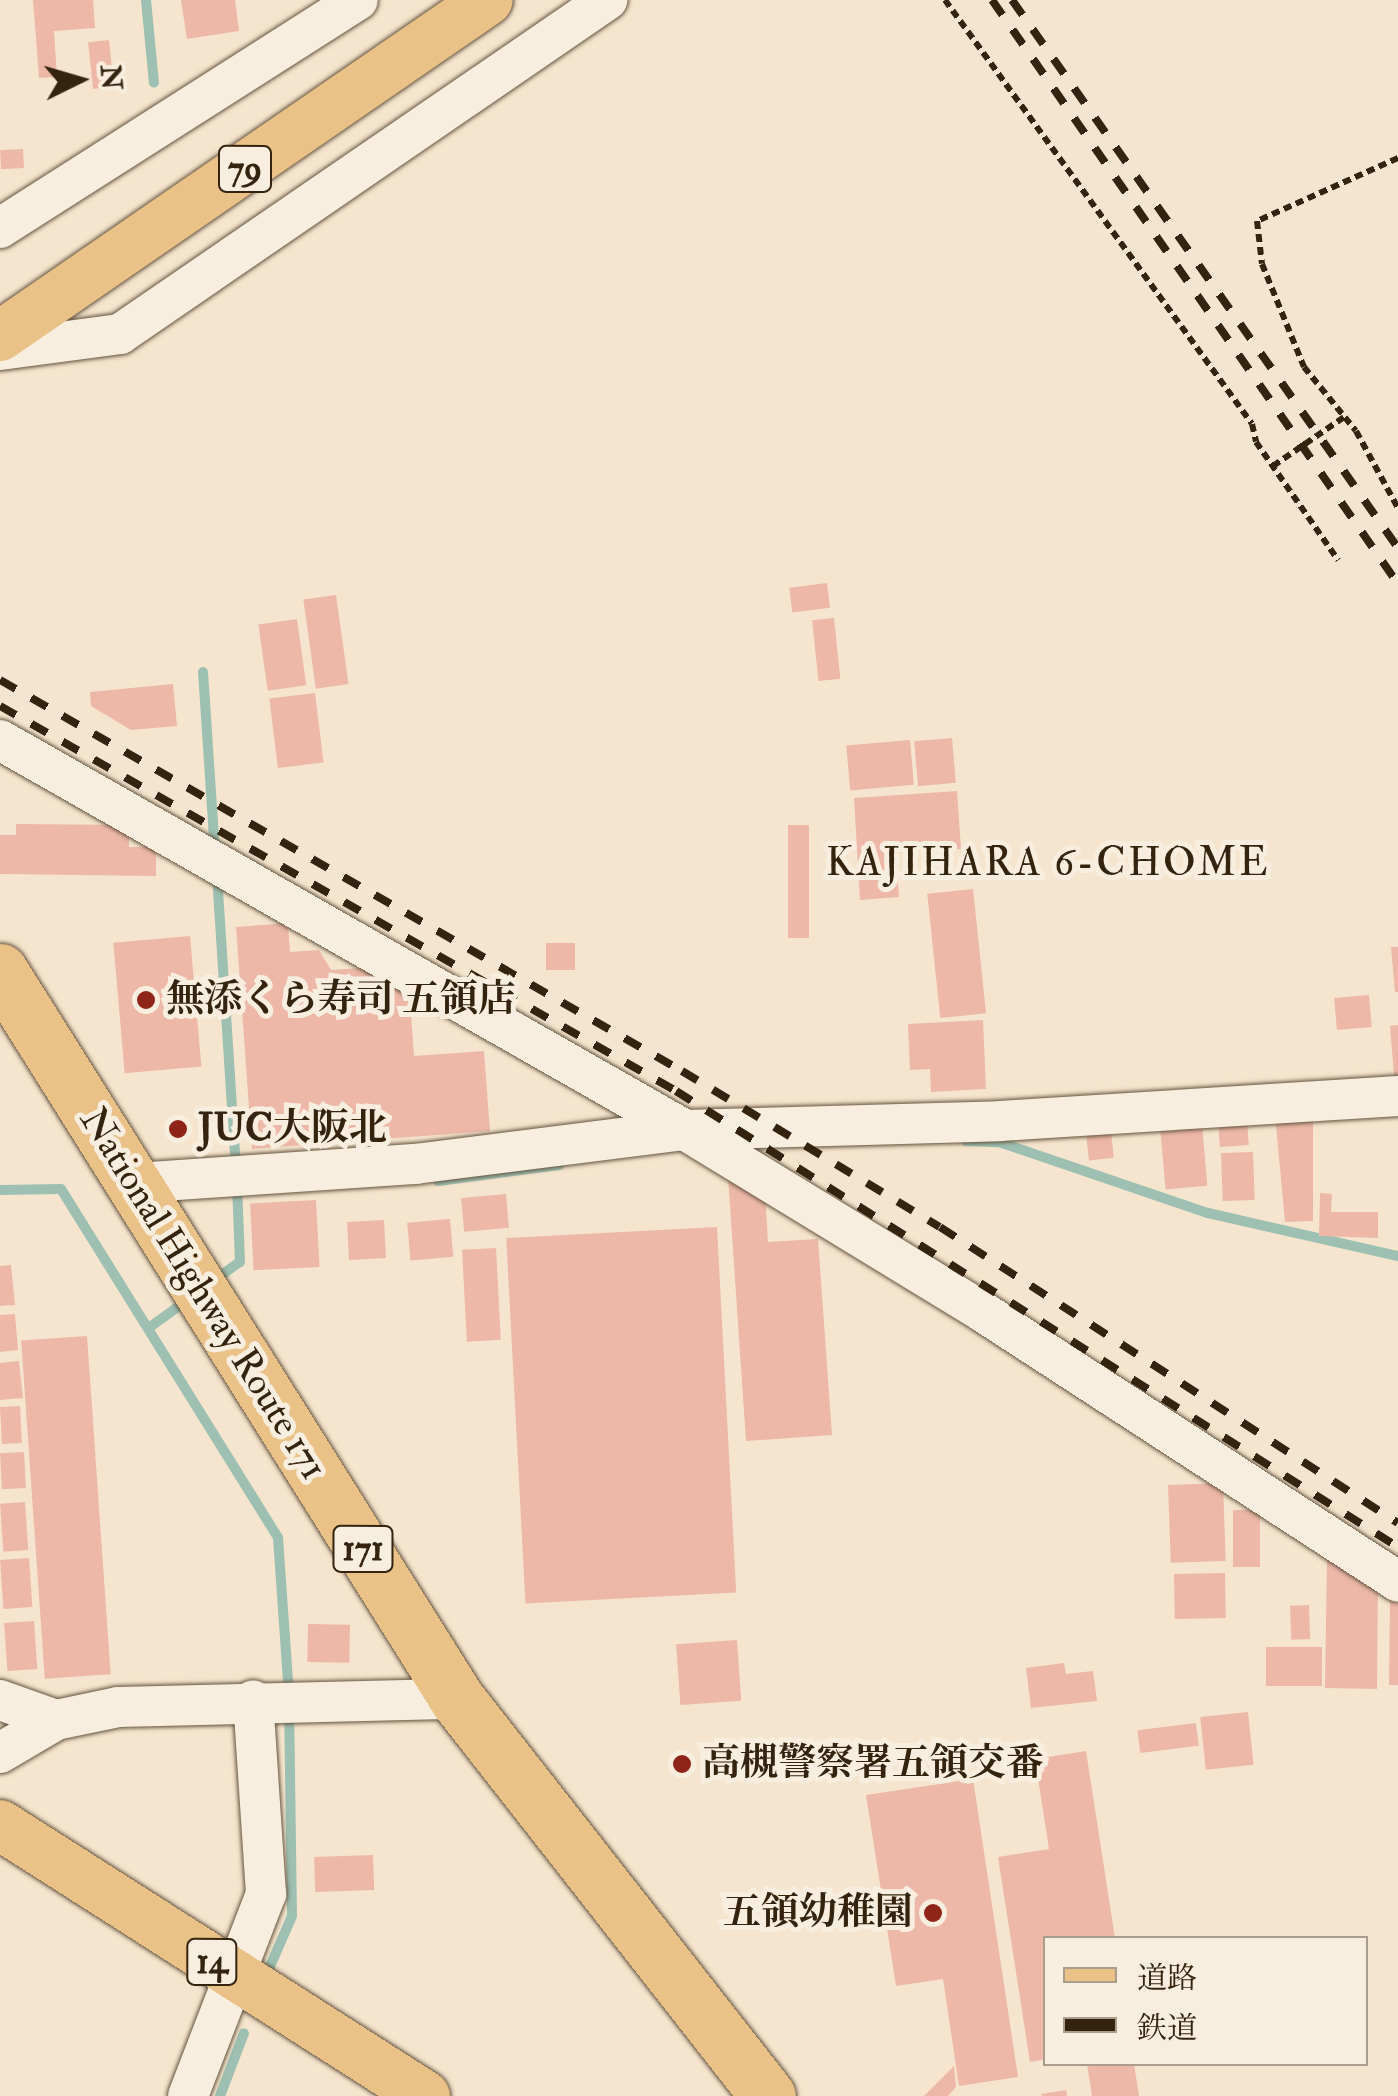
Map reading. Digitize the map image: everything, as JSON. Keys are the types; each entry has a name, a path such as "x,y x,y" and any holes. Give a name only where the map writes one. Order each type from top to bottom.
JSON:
{"highway":[{"name":"National Highway Route 171","path":"0,972 456,1699 768,2096"}],"main road":[{"name":"79","path":"0,336 499,28"},
{"name":"14","path":"0,1825 425,2096"}],"street":[{"path":"0,228 358,0"},
{"path":"0,350 120,334 499,28 607,0"},
{"path":"0,740 685,1130 1000,1322 1398,1582"},
{"path":"134,1183 416,1164 685,1130 1000,1121 1398,1096"},
{"path":"0,1753 56,1720 118,1707 259,1700 456,1699"},
{"path":"0,1700 56,1720"},
{"path":"188,2096 230,1974 266,1894 259,1700"}],"path":[{"path":"945,0 1232,396 1256,442 1338,560"},
{"path":"1398,158 1257,221 1262,264 1304,367 1356,431 1398,508"},
{"path":"1273,466 1344,417"}],"building":[{"path":"33,0 93,0 95,28 54,31 57,77 39,78"},
{"path":"181,0 235,0 239,31 187,39"},
{"path":"109,40 114,87 93,89 88,42"},
{"path":"23,149 24,168 1,169 0,150"},
{"path":"827,583 830,608 792,612 789,588"},
{"path":"336,595 349,684 316,689 303,600"},
{"path":"834,618 840,679 818,681 812,620"},
{"path":"297,619 306,685 268,691 258,624"},
{"path":"173,684 177,726 131,730 91,706 90,692"},
{"path":"315,693 324,762 278,768 269,699"},
{"path":"952,738 956,783 918,786 914,741"},
{"path":"910,740 914,785 850,790 846,746"},
{"path":"957,791 961,849 896,853 899,897 860,900 854,798"},
{"path":"16,824 129,825 129,847 156,847 156,876 0,874 0,835 16,835"},
{"path":"788,825 809,825 809,938 788,938"},
{"path":"973,889 986,1013 940,1018 927,894"},
{"path":"288,923 290,952 319,950 331,970 376,967 378,989 409,987 414,1056 484,1051 490,1131 252,1149 236,927"},
{"path":"190,936 201,1067 125,1073 113,943"},
{"path":"546,943 575,943 575,970 546,970"},
{"path":"1391,947 1398,947 1398,992 1395,992"},
{"path":"1369,995 1372,1027 1337,1030 1334,998"},
{"path":"983,1020 986,1089 931,1092 930,1069 910,1070 908,1024"},
{"path":"1398,1025 1398,1087 1395,1087 1390,1026"},
{"path":"1313,1113 1313,1221 1285,1222 1275,1115"},
{"path":"1247,1119 1249,1145 1220,1147 1218,1121"},
{"path":"1202,1124 1207,1186 1166,1189 1160,1128"},
{"path":"1111,1131 1114,1158 1089,1160 1086,1134"},
{"path":"1253,1152 1255,1200 1223,1201 1221,1153"},
{"path":"728,1176 765,1193 768,1242 818,1239 832,1435 746,1441"},
{"path":"1320,1193 1332,1194 1331,1212 1378,1212 1378,1238 1319,1236"},
{"path":"506,1194 509,1228 464,1232 461,1198"},
{"path":"316,1200 320,1267 254,1270 250,1203"},
{"path":"450,1219 453,1257 410,1261 407,1223"},
{"path":"384,1220 386,1258 349,1260 347,1222"},
{"path":"717,1227 736,1592 525,1604 506,1238"},
{"path":"496,1248 501,1340 467,1342 462,1250"},
{"path":"11,1265 15,1305 0,1306 0,1266"},
{"path":"15,1314 18,1350 0,1352 0,1315"},
{"path":"87,1336 111,1674 45,1679 21,1341"},
{"path":"19,1361 23,1398 0,1400 0,1363"},
{"path":"20,1406 22,1443 2,1444 0,1407"},
{"path":"24,1452 26,1488 2,1489 0,1453"},
{"path":"1223,1483 1226,1561 1171,1563 1168,1485"},
{"path":"25,1502 28,1550 3,1552 0,1504"},
{"path":"1233,1510 1260,1510 1260,1567 1233,1567"},
{"path":"29,1558 32,1607 3,1609 0,1560"},
{"path":"1327,1558 1378,1580 1377,1689 1325,1688"},
{"path":"1225,1573 1226,1618 1175,1619 1174,1574"},
{"path":"1390,1599 1398,1604 1398,1685 1389,1685"},
{"path":"1309,1605 1310,1639 1291,1640 1290,1606"},
{"path":"34,1621 37,1669 7,1671 4,1623"},
{"path":"308,1624 350,1625 349,1663 307,1662"},
{"path":"737,1640 741,1701 680,1705 676,1644"},
{"path":"1266,1647 1322,1647 1322,1686 1266,1686"},
{"path":"1064,1663 1066,1674 1093,1671 1097,1701 1031,1708 1026,1668"},
{"path":"1248,1712 1254,1765 1206,1770 1200,1717"},
{"path":"1196,1723 1199,1746 1140,1753 1137,1730"},
{"path":"1086,1751 1115,1936 1043,1936 1043,2060 1030,2062 998,1857 1049,1849 1035,1759"},
{"path":"973,1779 1018,2077 959,2086 943,1979 896,1986 866,1795"},
{"path":"373,1855 374,1890 315,1892 314,1857"},
{"path":"954,2066 956,2087 948,2096 924,2096"},
{"path":"1087,2066 1134,2066 1139,2096 1092,2096"},
{"path":"1066,2090 1067,2096 1041,2094"}],"waterway":[{"path":"146,0 154,83"},
{"path":"203,672 215,853"},
{"path":"217,875 236,1167"},
{"path":"966,1141 999,1142 1208,1213 1398,1256"},
{"path":"438,1181 559,1165"},
{"path":"212,1282 240,1262 237,1184"},
{"path":"0,1190 61,1189 278,1538 289,1694"},
{"path":"150,1327 186,1301"},
{"path":"265,1978 292,1916 289,1711"},
{"path":"220,2096 244,2033"}],"railway":[{"path":"992,0 1398,584"},
{"path":"1012,0 1398,548"},
{"path":"0,680 682,1071 940,1227 1398,1523"},
{"path":"0,706 676,1091 1398,1547"}],"place":[{"name":"無添くら寿司 五領店","path":"146,1000"},
{"name":"JUC大阪北","path":"178,1129"},
{"name":"高槻警察署五領交番","path":"682,1764"},
{"name":"五領幼稚園","path":"933,1913"}],"district":[{"name":"KAJIHARA 6-CHOME","path":"1048,863"}]}
